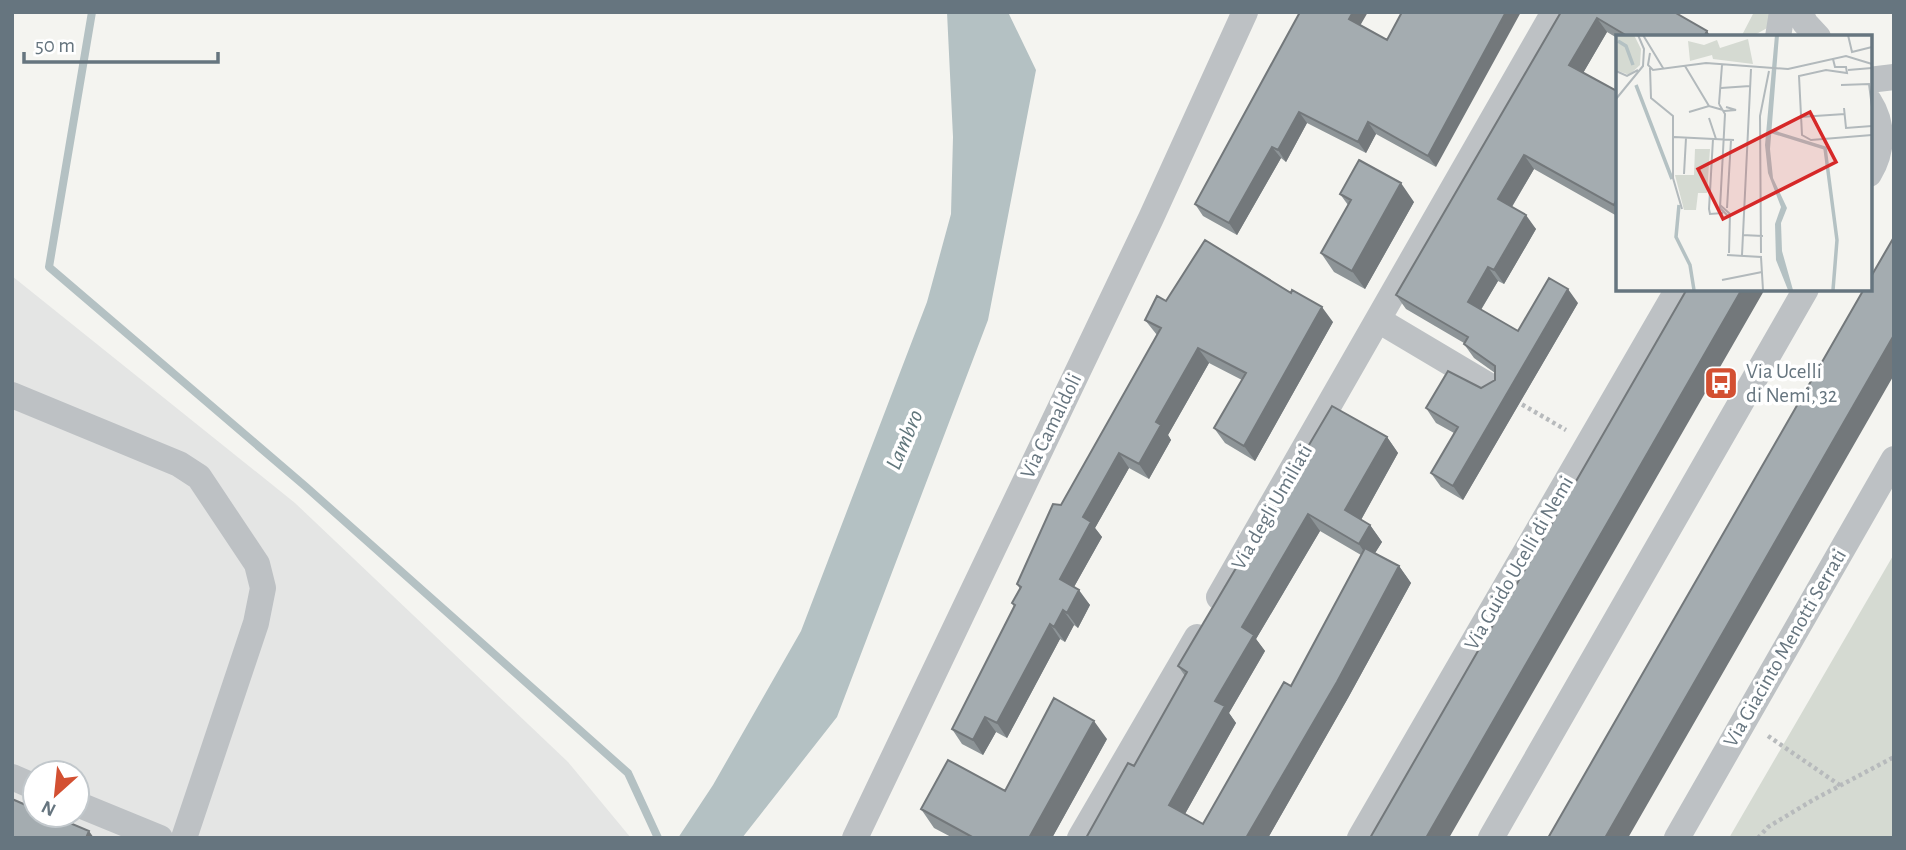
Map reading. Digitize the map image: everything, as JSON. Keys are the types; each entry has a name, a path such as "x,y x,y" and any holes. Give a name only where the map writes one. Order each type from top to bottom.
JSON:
{"street":[{"name":"Via Camaldoli","path":"855,838 1151,218 1245,12"},
{"name":"Via degli Umiliati","path":"1080,838 1380,321 1554,12"},
{"path":"1779,35 1782,12"},
{"path":"1800,12 1805,23 1816,35"},
{"path":"1871,80 1894,77"},
{"path":"1871,104 1877,113 1880,137 1877,158 1871,170"},
{"name":"Via Guido Ucelli di Nemi","path":"1360,838 1677,290"},
{"path":"1490,838 1805,290"},
{"path":"1380,321 1491,387"},
{"path":"12,395 179,464 199,477 257,564 263,588 256,623 184,838"},
{"name":"Via Giacinto Menotti Serrati","path":"1677,838 1894,459"},
{"path":"91,810 160,838"}],"path":[{"path":"1491,387 1588,443"},
{"path":"1768,736 1841,786"},
{"path":"1758,838 1768,827 1894,757"}],"shaded area":[{"path":"1754,12 1769,12 1769,27 1755,35 1742,35"},
{"path":"12,276 295,503 568,762 631,838 12,838"},
{"path":"1894,554 1894,838 1729,838"}],"water":[{"name":"Lambro","path":"947,12 1008,12 1036,70 988,320 837,717 742,838 678,838 713,785 801,631 927,302 951,214 953,137"}],"building":[{"path":"1300,12 1353,12 1349,19 1387,40 1402,12 1506,12 1428,156 1368,122 1358,142 1299,112 1278,150 1272,147 1229,223 1195,204"},
{"path":"1561,12 1674,12 1707,31 1705,35 1626,35 1597,18 1569,65 1616,90 1616,201 1614,205 1524,155 1498,199 1526,215 1494,270 1488,267 1468,302 1518,331 1549,278 1568,289 1453,486 1431,473 1458,427 1426,408 1448,371 1481,388 1495,380 1495,366 1464,344 1468,337 1396,295"},
{"path":"1359,160 1401,183 1352,271 1321,253 1351,200 1340,194"},
{"path":"1894,237 1894,335 1605,838 1548,838 1863,290 1871,290 1871,277"},
{"path":"1205,240 1291,293 1292,290 1322,307 1244,446 1214,428 1246,373 1198,348 1156,422 1161,425 1139,464 1119,453 1083,517 1091,522 1060,579 1079,590 1067,613 1063,610 1054,627 1050,624 997,723 985,717 973,740 952,729 1015,605 1012,603 1021,587 1017,584 1053,504 1061,505 1161,328 1145,320 1157,296 1166,301"},
{"path":"1686,290 1741,290 1426,838 1370,838"},
{"path":"1332,406 1387,437 1345,510 1370,525 1359,544 1308,514 1242,627 1254,635 1215,701 1225,706 1169,805 1203,824 1284,682 1291,686 1365,548 1399,566 1337,682 1246,838 1086,838 1128,763 1134,766 1187,672 1178,666"},
{"path":"1054,698 1094,721 1029,838 974,838 921,809 948,760 1005,791"},
{"path":"12,799 21,803 21,829 89,831 86,838 12,838"}],"waterway":[{"path":"92,12 49,267 305,486 628,773 658,838"}],"place":[{"name":"Via Ucelli di Nemi, 32","path":"1721,383"}]}
